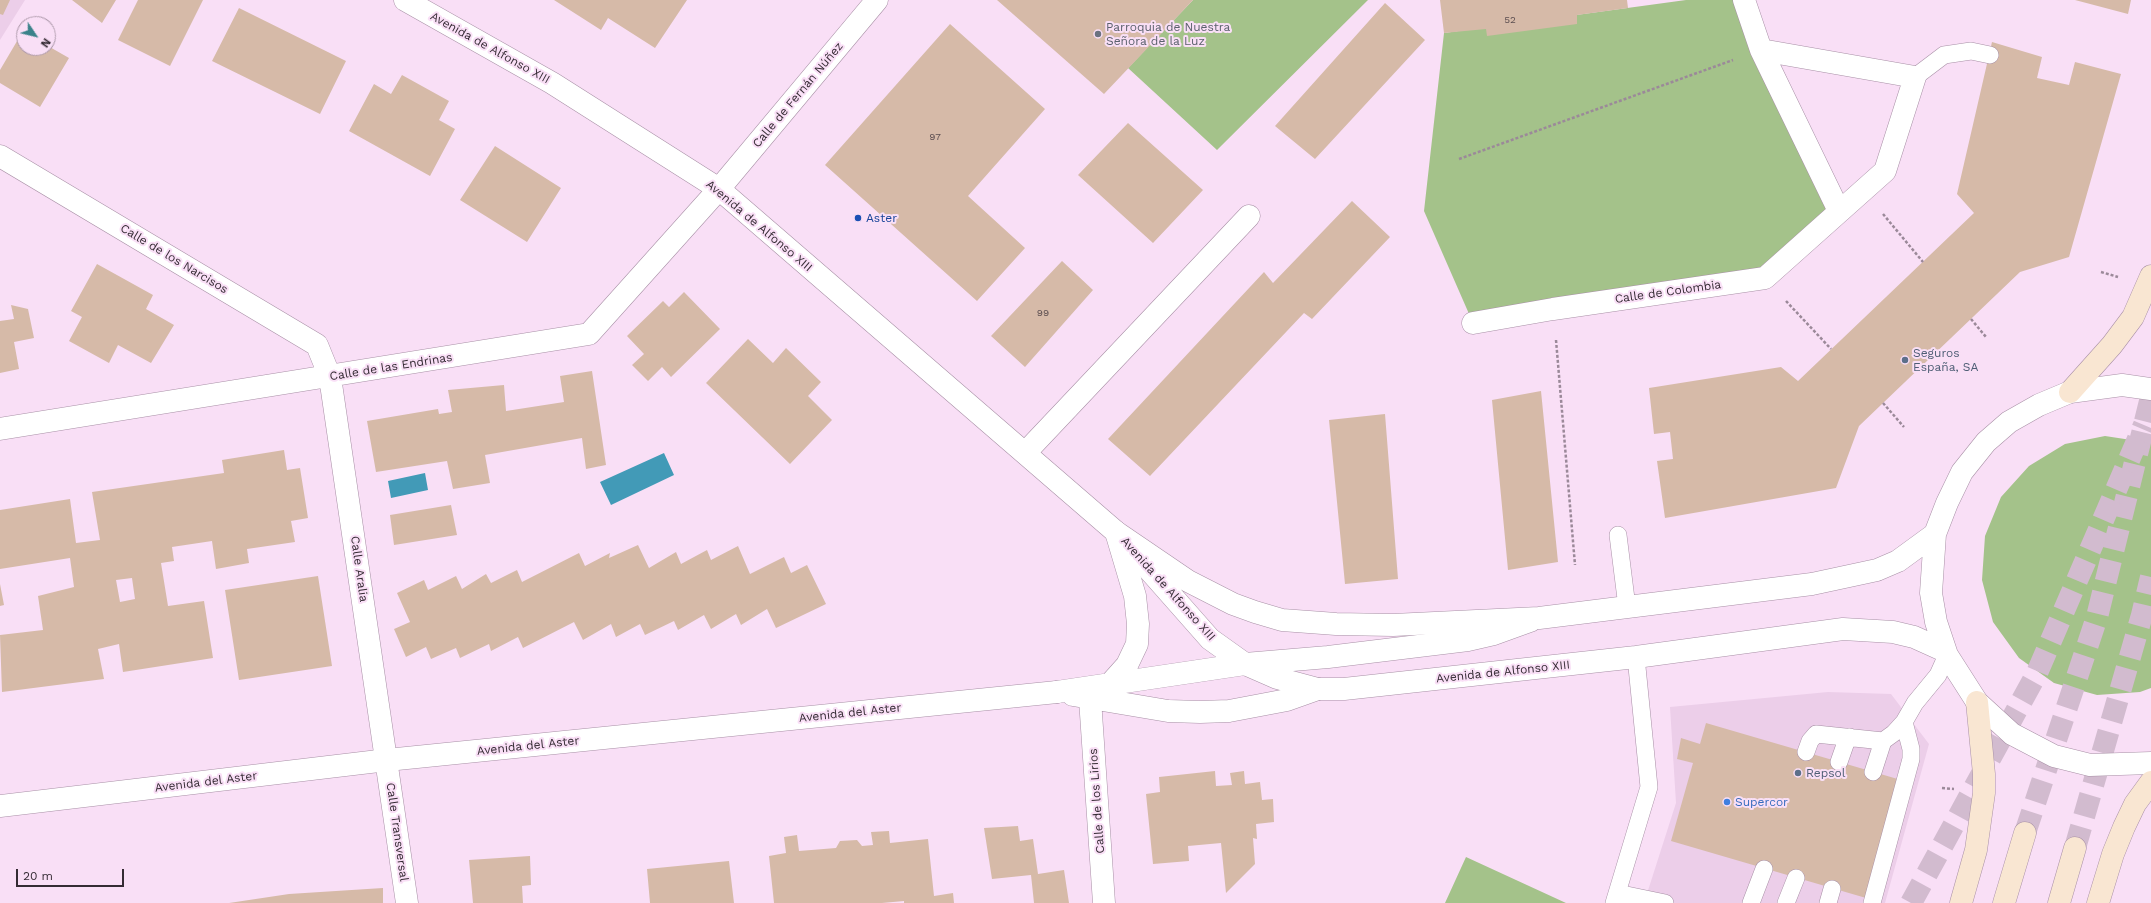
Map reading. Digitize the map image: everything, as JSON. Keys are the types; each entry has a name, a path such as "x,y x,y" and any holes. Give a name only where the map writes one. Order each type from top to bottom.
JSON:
{"main road":[{"path":"2070,392 2112,345 2133,317 2151,276"},
{"path":"1960,903 1976,850 1984,793 1984,774 1977,702"},
{"path":"2098,903 2113,854 2124,827 2135,804 2151,782"},
{"path":"2004,903 2025,833"},
{"path":"2059,903 2075,848"}],"street":[{"name":"Avenida de Alfonso XIII","path":"405,0 552,82 719,190 1026,452 1116,532 1188,581 1233,604 1282,620 1336,624 1393,625 1539,618 1812,584 1864,573 1898,561 1918,548 1935,534"},
{"name":"Calle de Fernán Núñez","path":"719,190 877,0"},
{"path":"1744,0 1761,50 1838,211"},
{"path":"1761,50 1915,77 1884,172 1838,211 1765,278"},
{"name":"Calle de los Narcisos","path":"0,156 317,345 330,377"},
{"name":"Calle de las Endrinas","path":"0,429 330,377 589,334 719,190"},
{"path":"1026,452 1249,216"},
{"name":"Calle de Colombia","path":"1473,323 1553,309 1765,278"},
{"name":"Calle Aralia","path":"330,377 387,760"},
{"path":"2151,389 2122,385 2070,392 2040,405 2009,422 1986,442 1962,472 1947,503 1935,534 1931,593 1936,622 1946,653 1977,702 2012,734 2054,756 2090,765 2151,763"},
{"name":"Avenida de Alfonso XIII","path":"1116,532 1181,608 1210,639 1244,664 1277,678 1318,689 1344,689 1636,657 1843,629 1893,632 1914,637 1946,653"},
{"path":"1110,684 1130,658 1136,644 1138,624 1135,596 1116,532"},
{"path":"1056,692 1244,664 1328,657 1468,640 1494,634 1539,618"},
{"path":"1056,692 1090,699 1168,711 1229,711 1287,700 1318,689"},
{"name":"Avenida del Aster","path":"0,806 387,760 1056,692"},
{"name":"Calle de los Lirios","path":"1090,699 1104,903"},
{"name":"Calle Transversal","path":"387,760 407,903"}],"lane":[{"path":"1915,77 1944,55 1971,51 1990,55"},
{"path":"1618,535 1627,607"},
{"path":"1873,772 1882,741 1894,733 1904,722 1915,702 1938,675 1946,653"},
{"path":"1636,657 1649,787 1616,898 1665,903"},
{"path":"1872,903 1911,759 1911,749 1904,722"},
{"path":"1806,752 1810,740 1816,734 1882,741"},
{"path":"1839,762 1846,742 1850,737"},
{"path":"1751,903 1764,869"},
{"path":"1786,903 1796,878"}],"path":[{"path":"1459,159 1761,50"},
{"path":"1863,191 1923,262"},
{"path":"2101,272 2120,278"},
{"path":"1765,278 1831,349"},
{"path":"1553,309 1575,565"},
{"path":"1971,319 1986,337"},
{"path":"1883,403 1904,427"}],"shaded area":[{"path":"0,0 25,0 0,40"},
{"name":"Repsol","path":"1828,692 1891,694 1929,744 1885,903 1644,903 1676,803 1670,707"}],"green space":[{"path":"1193,0 1368,0 1217,150 1128,68"},
{"path":"1686,0 1744,0 1839,211 1765,278 1473,323 1424,211 1444,33"},
{"path":"2105,436 2151,443 2151,688 2140,692 2097,695 2054,683 2019,658 1993,622 1982,580 1985,536 2001,497 2029,466 2065,444"},
{"path":"1466,857 1566,903 1445,903"}],"water":[{"path":"664,453 674,475 611,505 600,482"},
{"path":"425,473 428,490 391,498 388,481"}],"building":[{"path":"0,0 10,0 3,15 0,14"},
{"path":"72,0 116,0 102,23"},
{"path":"138,0 203,0 170,66 118,40"},
{"path":"554,0 687,0 655,48 608,18 601,30"},
{"name":"Parroquia de Nuestra Señora de la Luz","path":"997,0 1193,0 1104,94"},
{"path":"1440,0 1627,0 1628,8 1577,15 1577,24 1487,36 1486,29 1444,33"},
{"path":"2075,0 2131,0 2128,14"},
{"path":"1385,3 1425,40 1315,159 1275,126"},
{"path":"239,8 346,61 320,114 212,61"},
{"path":"950,24 1045,109 968,196 1025,248 977,301 825,165"},
{"path":"1992,42 2042,57 2037,78 2069,85 2075,62 2121,74 2069,257 2020,272 1859,426 1836,488 1665,518 1657,461 1673,459 1670,432 1654,434 1649,388 1781,367 1798,381 1974,213 1957,194"},
{"path":"16,43 16,56 56,56 56,51 69,58 40,107 0,83 0,70"},
{"path":"402,75 449,101 439,120 455,129 430,176 349,131 374,84 391,94"},
{"path":"1128,123 1203,190 1153,243 1078,175"},
{"path":"495,146 561,188 527,242 460,200"},
{"path":"1352,201 1390,237 1312,319 1304,313 1150,476 1108,439 1264,272 1273,283"},
{"path":"1062,261 1093,290 1025,367 991,336"},
{"path":"97,264 153,295 146,309 174,325 151,363 118,345 109,363 69,341 82,317 71,311"},
{"path":"684,292 720,329 671,377 662,367 648,381 632,365 644,354 627,336 663,301 669,307"},
{"path":"11,305 28,309 34,338 14,342 19,369 0,373 0,321 14,319"},
{"path":"748,339 773,363 786,348 821,382 808,396 832,420 790,464 706,383"},
{"path":"592,371 606,465 586,469 582,438 485,455 490,483 453,489 447,461 376,472 367,421 438,409 439,414 452,412 448,390 504,385 506,411 564,402 560,376"},
{"path":"1541,391 1558,562 1508,570 1492,400"},
{"path":"1385,414 1398,579 1345,584 1329,420"},
{"path":"284,450 287,470 300,468 308,518 291,521 295,542 247,549 249,563 216,569 212,541 172,547 174,561 161,563 168,606 204,601 213,658 123,672 119,644 98,649 104,679 2,692 0,635 43,630 38,596 74,587 70,558 0,569 0,510 70,499 76,543 100,540 92,492 224,473 222,460","holes":["132,578 135,599 120,602 116,580"]},
{"path":"451,505 457,535 394,545 390,515"},
{"path":"638,545 649,568 676,552 681,564 707,550 711,560 738,546 750,574 784,557 791,573 807,565 826,604 776,628 767,609 741,625 736,614 711,629 704,615 678,630 674,621 645,635 640,624 616,637 611,624 583,640 574,622 523,648 518,637 491,651 489,644 460,658 456,648 431,659 426,647 406,657 394,629 410,622 397,593 424,580 428,590 456,576 462,589 486,574 491,583 517,570 522,582 579,553 585,566 610,553 609,558"},
{"path":"318,576 332,666 239,680 225,590"},
{"path":"0,584 4,605 0,606"},
{"path":"1706,723 1901,780 1866,898 1671,841 1693,763 1677,759 1681,738 1700,744"},
{"path":"1215,771 1216,786 1232,785 1230,773 1244,771 1245,784 1260,782 1262,800 1273,799 1274,822 1256,824 1257,839 1253,838 1255,864 1226,893 1221,843 1188,846 1189,861 1153,864 1146,794 1160,792 1159,777"},
{"path":"1018,826 1020,841 1033,839 1038,874 1064,870 1069,903 1034,903 1031,875 992,879 984,828"},
{"path":"889,831 890,843 928,839 934,896 953,893 954,903 904,903 904,901 882,903 774,903 769,856 786,853 784,837 797,835 799,851 836,848 840,841 857,840 862,846 873,845 871,832"},
{"path":"530,856 531,885 522,886 523,903 473,903 469,860"},
{"path":"729,861 734,903 650,903 647,869"},
{"path":"383,888 383,903 229,903 289,894"}],"tunnel":[{"path":"2025,833 2097,617 2151,397"},
{"path":"1911,903 2037,673 2144,425"},
{"path":"2075,848 2142,615 2151,577"}],"place":[{"name":"Parroquia de Nuestra Señora de la Luz","path":"1098,34"},
{"name":"Aster","path":"858,218"},
{"name":"Seguros España, SA","path":"1905,360"},
{"name":"Repsol","path":"1798,773"},
{"name":"Supercor","path":"1727,802"}]}
